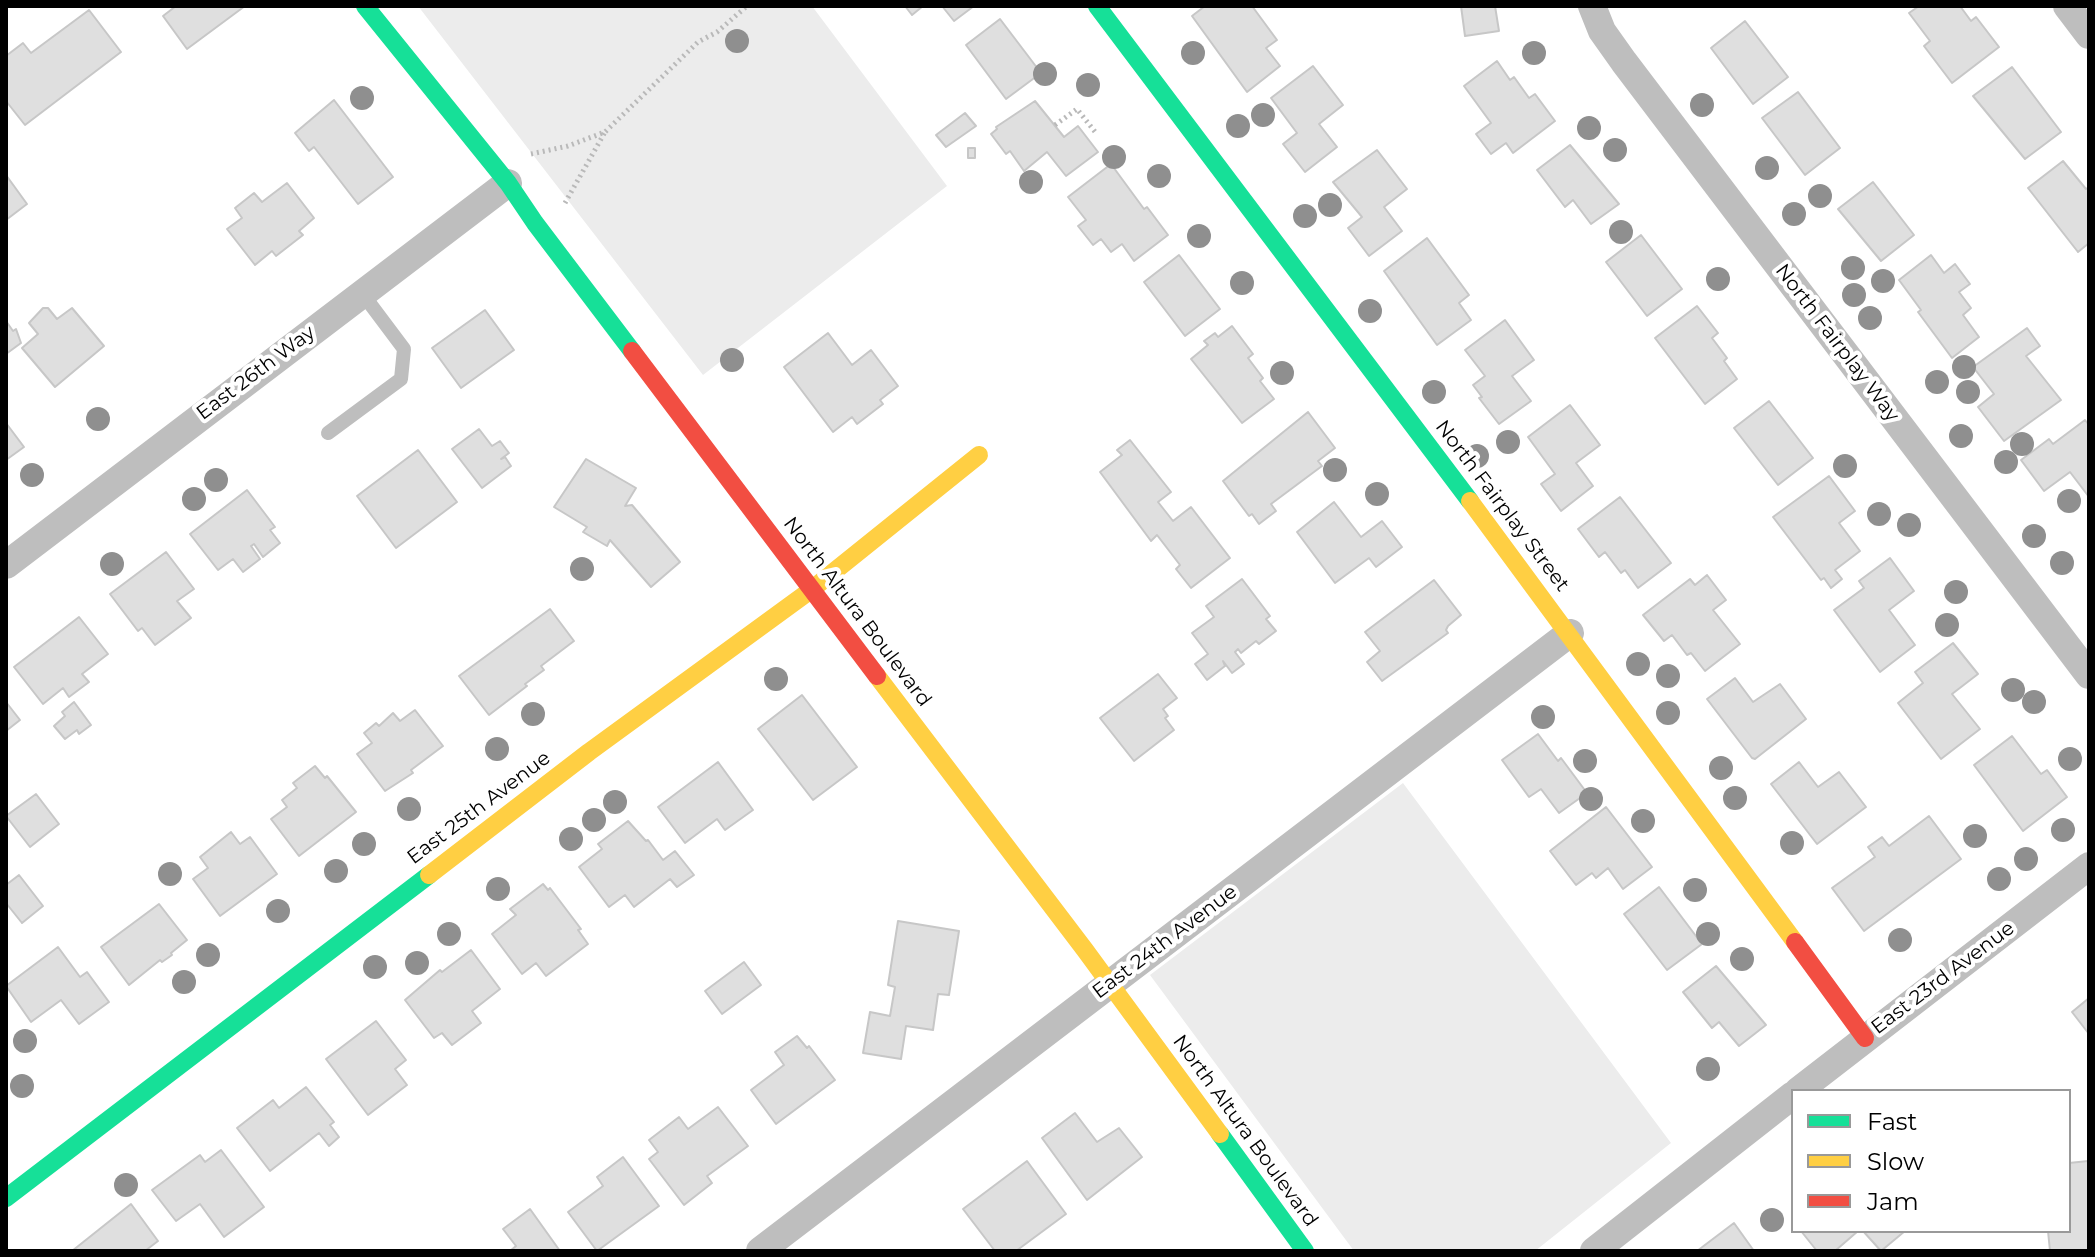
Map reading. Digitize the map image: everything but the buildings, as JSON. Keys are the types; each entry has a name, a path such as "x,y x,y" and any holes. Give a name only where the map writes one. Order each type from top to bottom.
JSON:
{"street":[{"name":"North Altura Boulevard","path":"365,6 499,172 748,501 811,590 1110,984 1305,1251"},
{"name":"North Fairplay Street","path":"1097,6 1570,633 1865,1038"},
{"name":"North Fairplay Way","path":"1592,6 1602,31 1624,62 2089,675"},
{"path":"2067,6 2089,35"},
{"name":"East 26th Way","path":"6,565 362,293 499,172"},
{"name":"East 25th Avenue","path":"6,1198 589,752 811,590 979,455"},
{"name":"East 24th Avenue","path":"760,1251 1570,633"},
{"name":"East 23rd Avenue","path":"1800,1089 2089,866"},
{"name":"East 23rd Avenue","path":"1594,1251 1791,1096"}],"lane":[{"path":"328,433 401,379 404,349 362,293"}],"path":[{"path":"535,223 560,211 605,132 698,42 717,32 747,6"},
{"path":"1055,125 1077,109 1096,133"},
{"path":"499,172 605,132"}],"shaded area":[{"path":"418,6 812,6 947,186 703,375"},
{"path":"1403,783 1671,1143 1535,1251 1354,1251 1150,975"}],"traffic: fast":[{"path":"365,6 508,183 632,351"},
{"path":"1097,6 1470,501"},
{"path":"6,1198 429,875"},
{"path":"1220,1134 1305,1251"}],"traffic: slow":[{"path":"429,875 589,752 811,590 979,455"},
{"path":"1470,501 1795,942"},
{"path":"877,676 1220,1134"}],"traffic: jam":[{"path":"632,351 877,676"},
{"path":"1795,942 1865,1038"}]}
